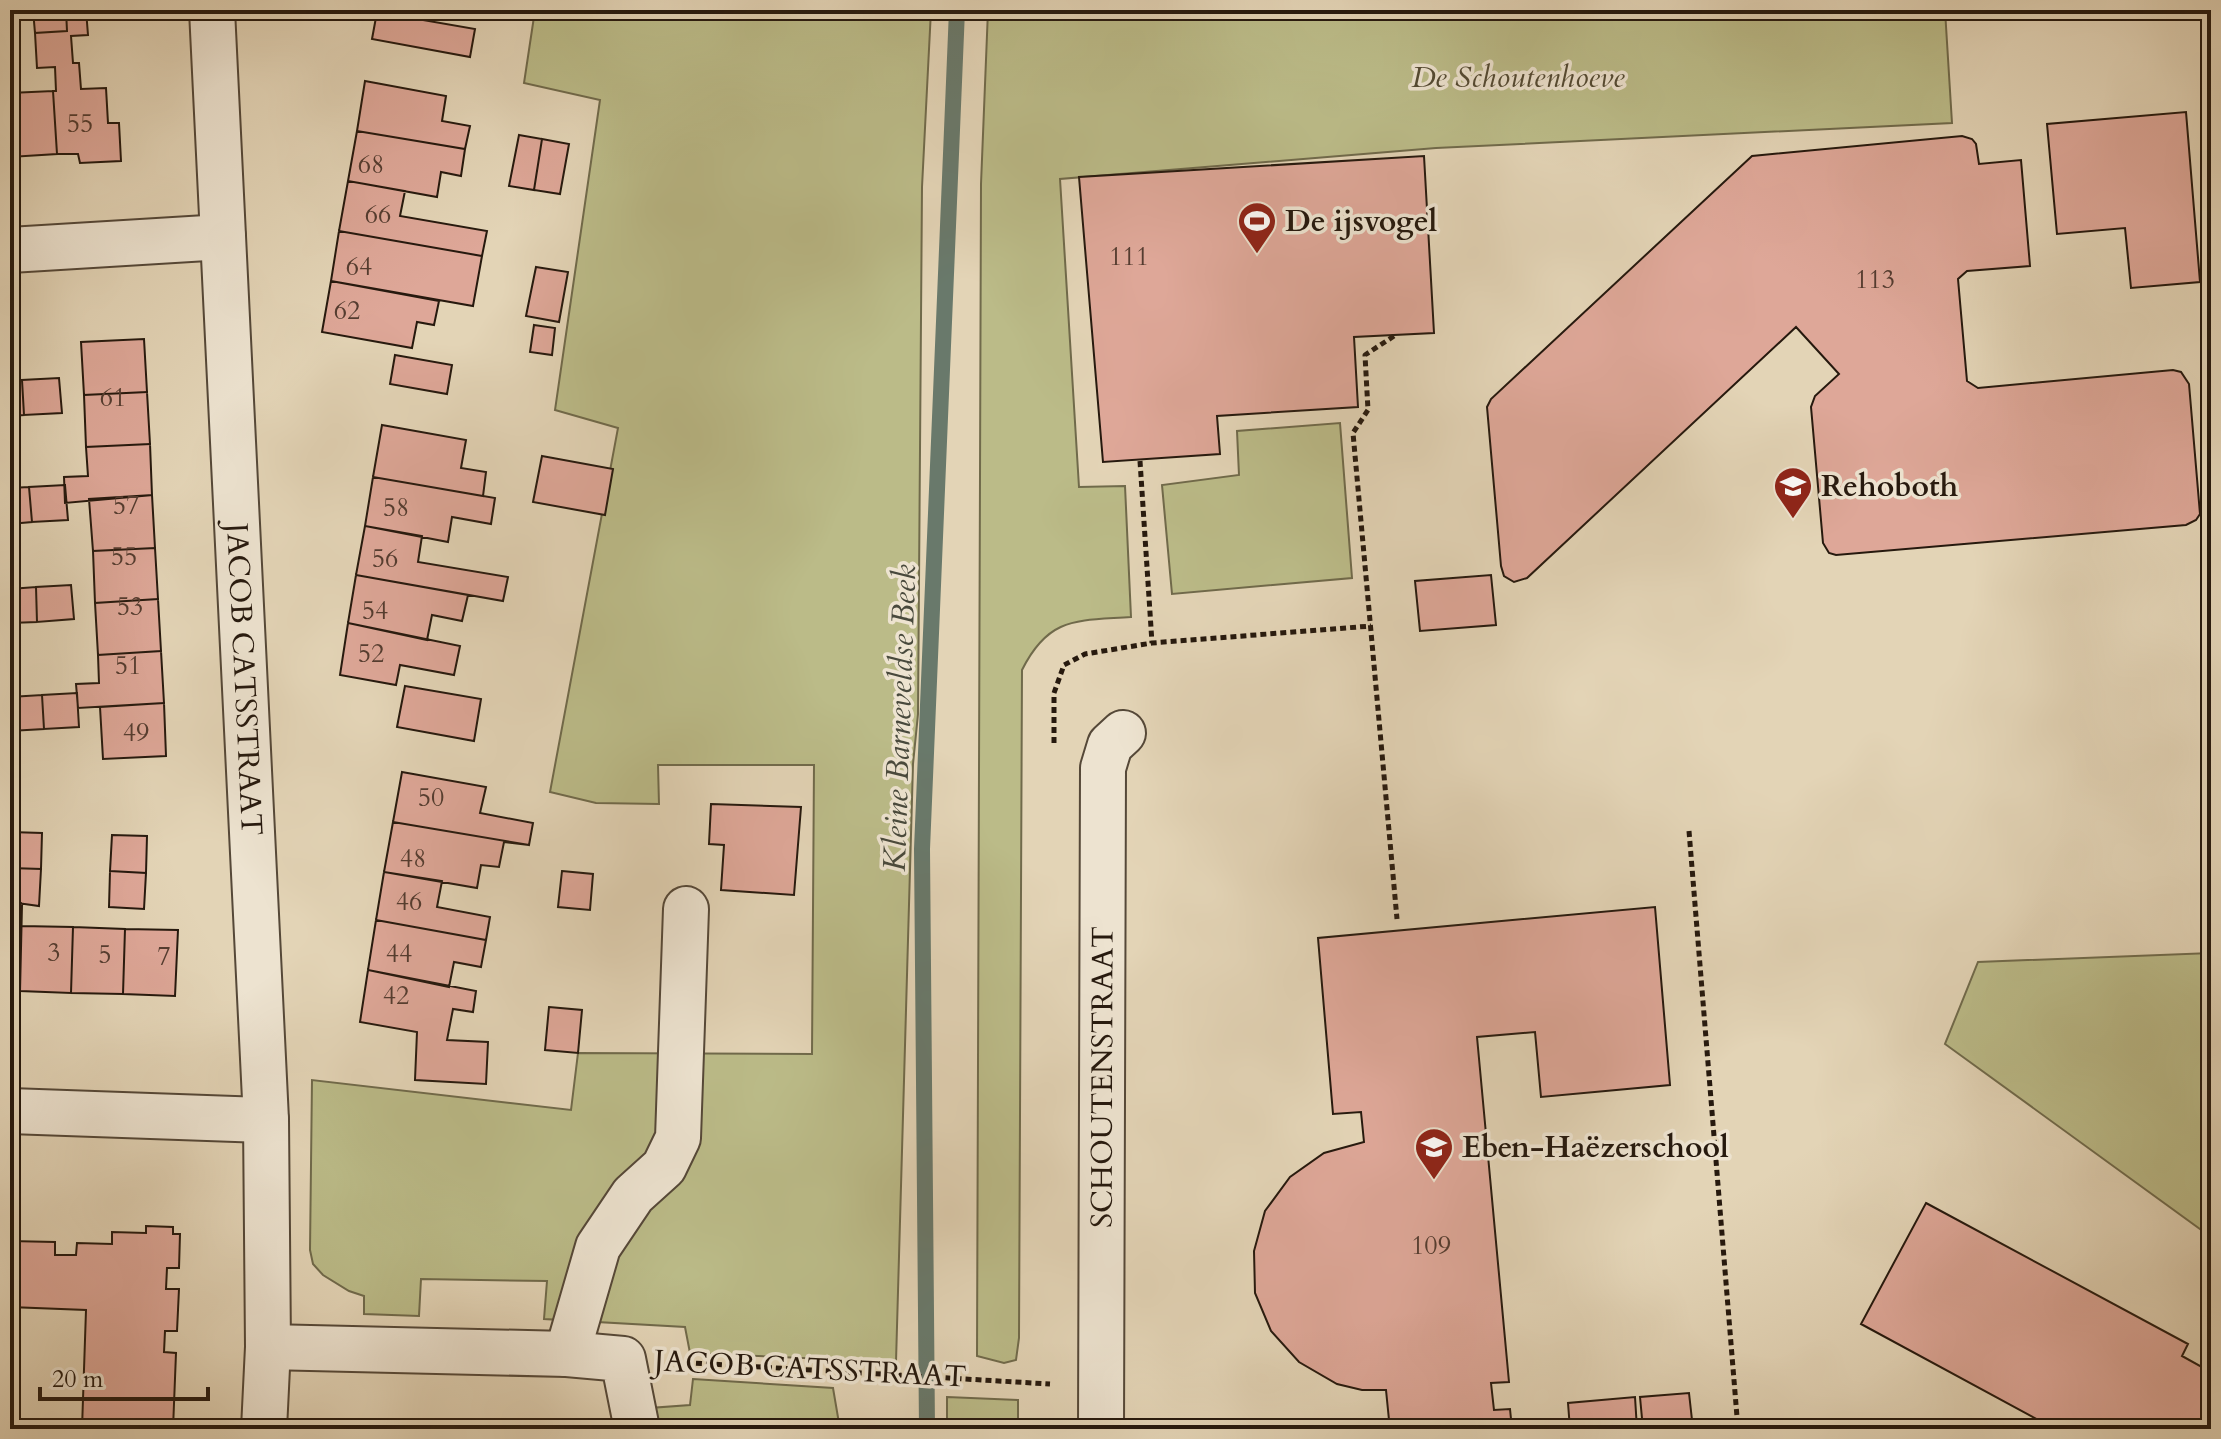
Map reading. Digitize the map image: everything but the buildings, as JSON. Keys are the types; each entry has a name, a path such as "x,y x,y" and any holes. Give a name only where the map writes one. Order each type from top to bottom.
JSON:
{"street":[{"name":"JACOB CATSSTRAAT","path":"212,10 266,1120 268,1347 264,1429"},
{"path":"10,250 223,237"},
{"name":"SCHOUTENSTRAAT","path":"1101,1429 1103,768 1110,745 1123,733"},
{"path":"567,1354 598,1247 633,1195 664,1167 678,1138 686,909"},
{"path":"10,1111 266,1120"},
{"name":"JACOB CATSSTRAAT","path":"268,1347 567,1354 623,1359"},
{"path":"623,1359 637,1429"}],"path":[{"path":"1394,336 1365,355 1368,410 1353,433 1397,919"},
{"path":"1140,461 1152,643"},
{"path":"1689,831 1738,1429"},
{"name":"JACOB CATSSTRAAT","path":"623,1359 1053,1384"}],"green space":[{"path":"535,10 931,10 922,187 918,714 913,764 896,1362 690,1353 685,1327 544,1319 547,1281 421,1279 419,1316 364,1314 364,1296 323,1275 313,1264 310,1250 312,1080 571,1110 578,1053 812,1054 814,765 658,765 659,804 596,803 550,792 618,428 555,410 600,100 524,83"},
{"name":"De Schoutenhoeve","path":"988,10 1945,10 1952,123 1436,148 1060,179 1079,487 1125,486 1131,617 1095,619 1066,625 1043,640 1022,670 1019,1338 1016,1360 1004,1363 977,1356 981,184"},
{"path":"1340,423 1352,578 1172,594 1162,485 1239,475 1237,431"},
{"path":"2211,953 2211,1237 1945,1044 1978,962"},
{"path":"693,1379 833,1388 840,1429 661,1429 650,1408 690,1405"},
{"path":"947,1397 1018,1400 1018,1429 947,1429"}],"waterway":[{"name":"Kleine Barneveldse Beek","path":"927,1429 922,849 957,10"}],"place":[{"name":"De ijsvogel","path":"1257,255"},
{"name":"Rehoboth","path":"1793,520"},
{"name":"Eben-Haëzerschool","path":"1434,1181"}]}
